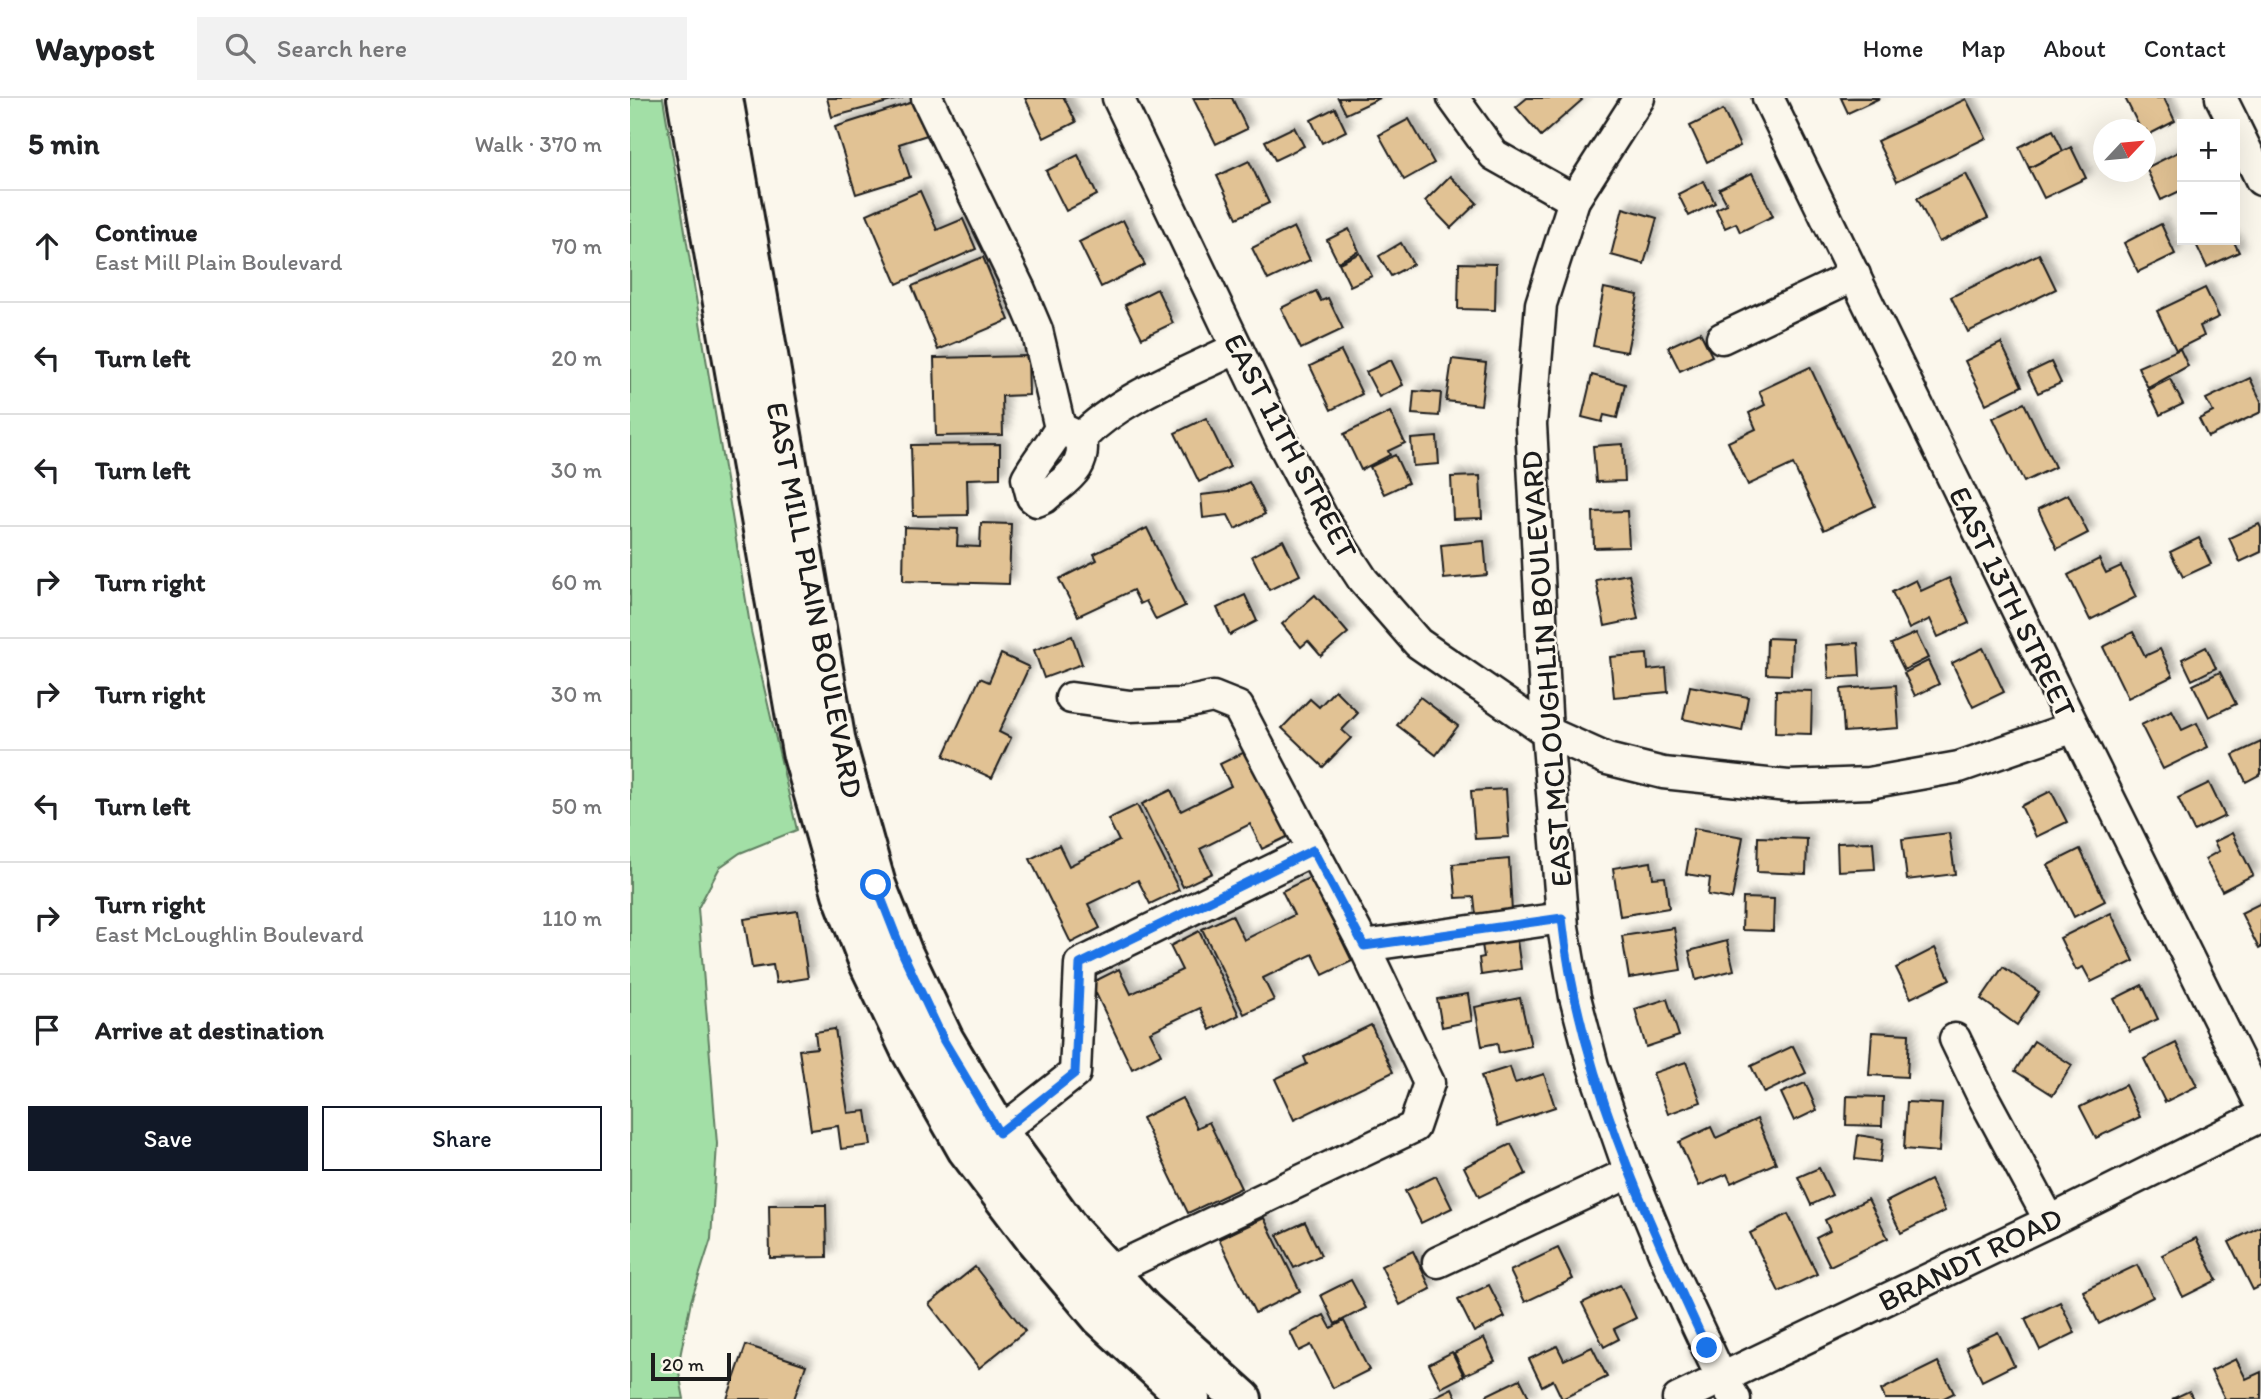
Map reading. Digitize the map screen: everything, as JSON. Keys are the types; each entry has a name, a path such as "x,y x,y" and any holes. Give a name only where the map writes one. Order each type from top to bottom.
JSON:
{"main road":[{"name":"EAST MILL PLAIN BOULEVARD","path":"687,98 802,752 846,905 869,963 910,1049 967,1149 1036,1240 1101,1317 1189,1399"},
{"name":"EAST MILL PLAIN BOULEVARD","path":"723,98 836,743 876,885 903,954 944,1041 999,1133 1071,1232 1142,1309 1242,1399"}],"street":[{"path":"928,98 1020,290 1037,330 1071,433 1237,348"},
{"name":"EAST 11TH STREET","path":"1118,98 1281,440 1323,519 1363,580 1418,643 1547,732 1607,759 1663,773 1788,786 1869,783 1959,767 2074,727"},
{"path":"1453,98 1494,156 1574,200"},
{"name":"EAST MCLOUGHLIN BOULEVARD","path":"1640,98 1574,200 1541,304 1531,424 1547,732 1562,918 1575,997 1592,1066 1671,1269 1728,1388"},
{"name":"EAST 13TH STREET","path":"1768,98 2261,1105"},
{"path":"2221,98 2231,119"},
{"path":"2240,137 2261,180"},
{"path":"1722,338 1855,275"},
{"path":"1071,698 1130,706 1180,704 1213,697 1238,707 1364,946 1429,1083 1413,1127 1108,1272"},
{"path":"999,1133 1075,1073 1080,964 1313,850"},
{"path":"1364,946 1562,918"},
{"path":"1955,1039 2050,1221"},
{"name":"BRANDT ROAD","path":"1678,1399 1728,1388 2050,1221 2261,1116"},
{"path":"1438,1262 1631,1172"}],"green space":[{"path":"630,98 663,98 751,631 797,830 740,853 720,867 698,908 717,1144 711,1239 691,1301 678,1367 684,1399 630,1399"}],"building":[{"path":"827,98 903,98 832,117"},
{"path":"1025,98 1064,98 1076,122 1044,138"},
{"path":"1193,98 1232,98 1247,129 1216,144"},
{"path":"1338,98 1380,98 1346,114"},
{"path":"1527,98 1582,100 1541,136 1516,107"},
{"path":"1841,98 1880,98 1848,113"},
{"path":"2125,98 2164,98 2175,121 2156,131 2156,119 2136,119"},
{"path":"1966,99 1986,138 1897,181 1877,141"},
{"path":"916,101 927,135 899,144 910,177 856,194 835,127"},
{"path":"1335,108 1346,131 1322,143 1311,120"},
{"path":"1723,110 1740,146 1707,162 1690,126"},
{"path":"1409,119 1434,163 1404,180 1379,135"},
{"path":"1294,127 1304,146 1275,160 1265,141"},
{"path":"2053,130 2063,151 2029,168 2019,147"},
{"path":"2071,147 2086,178 2044,198 2029,168"},
{"path":"2177,152 2177,192 2161,200 2153,182 2156,182 2156,163"},
{"path":"1078,155 1097,195 1066,211 1046,171"},
{"path":"1249,161 1269,203 1237,218 1217,176"},
{"path":"1752,173 1773,216 1740,232 1736,223 1725,228 1716,209 1727,204 1719,189"},
{"path":"1966,174 1988,218 1939,242 1917,198"},
{"path":"1450,176 1477,203 1451,228 1425,201"},
{"path":"1704,181 1715,203 1689,216 1678,194"},
{"path":"920,191 937,230 963,219 976,249 897,284 867,214"},
{"path":"1623,208 1657,218 1644,264 1611,255"},
{"path":"1123,220 1145,265 1101,287 1079,242"},
{"path":"2161,224 2175,254 2138,272 2124,243"},
{"path":"1294,227 1310,260 1268,280 1252,248"},
{"path":"1349,229 1359,251 1338,262 1327,240"},
{"path":"1401,243 1413,264 1391,276 1379,256"},
{"path":"2196,245 2236,245 2239,252 2207,267"},
{"path":"1360,253 1372,276 1350,286 1339,263"},
{"path":"2039,254 2056,289 1968,332 1951,297"},
{"path":"983,257 1009,320 938,350 912,286"},
{"path":"1459,263 1496,264 1495,310 1458,309"},
{"path":"1604,288 1638,295 1627,352 1593,346"},
{"path":"2205,288 2219,317 2200,326 2204,336 2176,350 2157,311"},
{"path":"1157,289 1173,323 1142,338 1125,305"},
{"path":"1316,291 1321,301 1328,298 1343,329 1301,349 1281,308"},
{"path":"1700,332 1712,356 1680,371 1668,347"},
{"path":"2001,343 2022,386 1986,404 1965,361"},
{"path":"2180,349 2188,366 2148,388 2138,367"},
{"path":"1341,351 1362,394 1331,410 1310,366"},
{"path":"1028,356 1029,395 1002,396 1003,435 936,436 934,358"},
{"path":"1452,359 1486,363 1481,405 1446,401"},
{"path":"1391,360 1403,385 1379,397 1366,372"},
{"path":"2051,362 2061,383 2038,393 2028,373"},
{"path":"1810,367 1875,506 1824,530 1793,464 1748,485 1728,442 1756,429 1749,413 1765,405 1759,391"},
{"path":"1592,375 1625,384 1617,418 1604,415 1602,422 1582,417"},
{"path":"2250,378 2261,401 2261,412 2208,437 2199,419 2213,412 2206,399"},
{"path":"2170,379 2183,404 2160,415 2148,390"},
{"path":"1414,391 1441,393 1439,416 1412,414"},
{"path":"2024,403 2055,467 2024,482 1993,418"},
{"path":"1390,412 1405,443 1388,451 1390,455 1361,470 1344,434"},
{"path":"1206,418 1230,467 1199,482 1175,433"},
{"path":"1437,437 1439,464 1413,466 1411,439"},
{"path":"1000,444 1000,478 967,479 968,515 913,516 911,445"},
{"path":"1623,444 1625,481 1596,482 1593,446"},
{"path":"1395,455 1408,483 1384,494 1370,467"},
{"path":"1480,476 1482,518 1453,519 1451,477"},
{"path":"1249,482 1265,514 1235,529 1228,515 1203,518 1201,495 1228,492"},
{"path":"2068,494 2088,533 2057,549 2038,509"},
{"path":"1627,511 1629,547 1594,548 1593,512"},
{"path":"981,523 1011,524 1009,584 903,581 904,527 958,529 957,546 980,547"},
{"path":"2259,524 2261,552 2240,562 2229,538"},
{"path":"1147,528 1185,606 1156,620 1146,601 1140,604 1133,590 1078,616 1059,579 1097,560 1094,554"},
{"path":"2199,538 2211,564 2183,577 2170,552"},
{"path":"1283,540 1300,575 1269,590 1252,556"},
{"path":"1484,541 1487,575 1444,579 1441,545"},
{"path":"2099,559 2106,573 2121,566 2136,597 2090,620 2068,575"},
{"path":"1629,574 1638,619 1605,626 1596,580"},
{"path":"1949,578 1969,623 1938,637 1930,619 1909,629 1892,592 1916,580 1921,591"},
{"path":"1245,595 1257,621 1230,635 1217,608"},
{"path":"1315,595 1348,633 1321,656 1308,641 1301,647 1282,624"},
{"path":"2133,632 2145,656 2160,649 2173,676 2128,698 2103,647"},
{"path":"1916,633 1928,658 1904,670 1891,644"},
{"path":"1072,636 1082,664 1044,678 1034,650"},
{"path":"1767,638 1792,639 1791,675 1766,674"},
{"path":"1858,643 1860,676 1829,678 1826,645"},
{"path":"2206,647 2216,668 2192,680 2182,659"},
{"path":"1983,648 2004,692 1973,707 1952,663"},
{"path":"1001,654 1029,667 999,732 1011,738 992,778 944,756 980,678 989,682"},
{"path":"1647,654 1648,670 1666,668 1668,692 1614,697 1610,657"},
{"path":"1928,661 1939,684 1915,696 1904,673"},
{"path":"2220,672 2236,704 2209,717 2193,685"},
{"path":"1896,685 1899,728 1844,732 1841,689"},
{"path":"1690,686 1748,697 1742,731 1683,719"},
{"path":"1335,690 1358,713 1342,730 1351,738 1323,767 1282,728 1310,699 1319,707"},
{"path":"1776,690 1812,691 1811,734 1775,733"},
{"path":"1420,697 1458,726 1436,755 1397,725"},
{"path":"2172,710 2182,730 2197,723 2208,747 2163,769 2141,725"},
{"path":"2261,742 2261,774 2246,782 2233,755"},
{"path":"1249,750 1291,835 1262,849 1250,824 1200,849 1212,873 1183,887 1142,804 1171,790 1181,811 1231,786 1220,764"},
{"path":"2209,783 2225,816 2194,831 2178,798"},
{"path":"1506,789 1509,837 1475,839 1471,791"},
{"path":"2051,791 2067,822 2036,837 2021,806"},
{"path":"1137,805 1179,890 1150,904 1138,880 1088,904 1100,928 1071,943 1030,859 1059,845 1069,866 1119,841 1108,819"},
{"path":"1694,828 1743,837 1732,899 1708,895 1710,878 1686,874"},
{"path":"1949,833 1955,874 1907,880 1902,839"},
{"path":"2232,833 2253,875 2222,891 2205,859 2219,851 2214,842"},
{"path":"1758,837 1807,839 1806,874 1757,872"},
{"path":"1873,842 1875,869 1838,871 1837,843"},
{"path":"2080,849 2105,901 2074,917 2048,865"},
{"path":"1509,859 1512,912 1476,915 1474,897 1456,898 1453,864"},
{"path":"1651,862 1653,878 1665,877 1669,908 1620,916 1613,868"},
{"path":"1311,877 1352,961 1323,975 1313,954 1263,978 1274,1000 1244,1014 1202,929 1232,915 1244,940 1294,915 1282,891"},
{"path":"1743,898 1774,899 1773,931 1742,930"},
{"path":"2261,903 2261,948 2259,949 2241,913"},
{"path":"798,911 808,978 776,983 773,965 752,968 744,919"},
{"path":"2111,913 2134,961 2091,982 2083,967 2076,970 2060,938"},
{"path":"1674,928 1681,970 1629,978 1622,936"},
{"path":"1199,931 1239,1015 1210,1030 1200,1008 1150,1032 1161,1054 1132,1069 1091,983 1119,969 1131,994 1182,970 1170,946"},
{"path":"1516,933 1521,969 1481,975 1479,958 1484,957 1481,938"},
{"path":"1727,941 1734,970 1696,980 1689,951"},
{"path":"1935,948 1950,979 1911,998 1896,968"},
{"path":"2003,967 2039,992 2017,1025 1981,999"},
{"path":"2142,985 2158,1019 2130,1032 2114,999"},
{"path":"1468,994 1472,1021 1442,1027 1437,999"},
{"path":"1520,998 1531,1046 1499,1053 1497,1043 1482,1046 1475,1007"},
{"path":"1667,999 1679,1036 1646,1047 1635,1009"},
{"path":"1371,1025 1393,1072 1294,1120 1275,1079 1307,1064 1304,1057"},
{"path":"835,1029 848,1113 866,1111 871,1145 841,1149 838,1126 811,1130 799,1050 817,1048 815,1032"},
{"path":"1872,1032 1909,1034 1907,1077 1869,1075"},
{"path":"2034,1041 2072,1065 2053,1095 2015,1071"},
{"path":"2176,1043 2197,1086 2165,1102 2144,1059"},
{"path":"1793,1046 1806,1073 1764,1093 1751,1066"},
{"path":"1686,1062 1701,1102 1668,1114 1653,1073"},
{"path":"1510,1067 1515,1083 1544,1074 1555,1107 1498,1126 1481,1076"},
{"path":"1805,1083 1817,1110 1794,1121 1781,1093"},
{"path":"2125,1085 2140,1117 2096,1138 2080,1107"},
{"path":"1847,1096 1883,1097 1882,1126 1846,1125"},
{"path":"1182,1098 1197,1128 1209,1122 1241,1188 1188,1213 1142,1118"},
{"path":"1907,1102 1942,1104 1939,1152 1904,1149"},
{"path":"1757,1119 1776,1163 1731,1183 1727,1174 1699,1186 1679,1142 1711,1127 1716,1138"},
{"path":"1858,1135 1883,1139 1880,1162 1855,1159"},
{"path":"1511,1144 1526,1174 1479,1197 1464,1167"},
{"path":"1819,1168 1832,1195 1811,1205 1798,1177"},
{"path":"1436,1176 1452,1208 1421,1223 1405,1191"},
{"path":"1930,1180 1945,1211 1901,1233 1886,1202"},
{"path":"1868,1199 1888,1238 1830,1266 1816,1238 1830,1231 1825,1220"},
{"path":"769,1205 826,1205 827,1257 770,1258"},
{"path":"1788,1214 1817,1274 1779,1292 1750,1233"},
{"path":"1264,1218 1300,1291 1255,1313 1219,1239"},
{"path":"1305,1222 1321,1255 1294,1268 1277,1235"},
{"path":"2261,1226 2261,1286 2253,1290 2229,1242"},
{"path":"2196,1238 2217,1280 2183,1297 2162,1255"},
{"path":"1558,1248 1573,1279 1525,1302 1510,1271"},
{"path":"1413,1251 1431,1289 1400,1305 1381,1266"},
{"path":"2137,1265 2153,1297 2099,1324 2083,1291"},
{"path":"975,1267 1025,1331 979,1368 929,1304"},
{"path":"1351,1280 1366,1308 1335,1324 1321,1295"},
{"path":"1489,1285 1505,1317 1474,1332 1458,1300"},
{"path":"1620,1285 1636,1318 1614,1329 1619,1339 1604,1347 1582,1303"},
{"path":"2060,1302 2075,1333 2040,1350 2025,1319"},
{"path":"1324,1315 1331,1328 1344,1321 1369,1370 1333,1388 1311,1345 1299,1351 1290,1332"},
{"path":"1998,1332 2014,1365 1982,1381 1966,1347"},
{"path":"1484,1338 1495,1361 1465,1375 1454,1353"},
{"path":"746,1345 806,1365 794,1399 727,1399"},
{"path":"1557,1346 1564,1360 1592,1347 1607,1377 1562,1399 1553,1380 1542,1386 1529,1359"},
{"path":"1452,1352 1464,1376 1441,1388 1429,1364"},
{"path":"2236,1359 2246,1379 2261,1372 2261,1399 2225,1399 2211,1371"},
{"path":"1938,1362 1954,1393 1942,1399 1885,1399 1881,1390"},
{"path":"1520,1379 1530,1399 1489,1399 1487,1395"},
{"path":"1452,1388 1457,1399 1430,1399"},
{"path":"2189,1391 2193,1399 2172,1399"}],"route":[{"path":"876,885 903,954 944,1041 999,1133 1075,1073 1080,964 1313,850 1364,946 1562,918 1575,997 1592,1066 1626,1161 1707,1348"}]}
